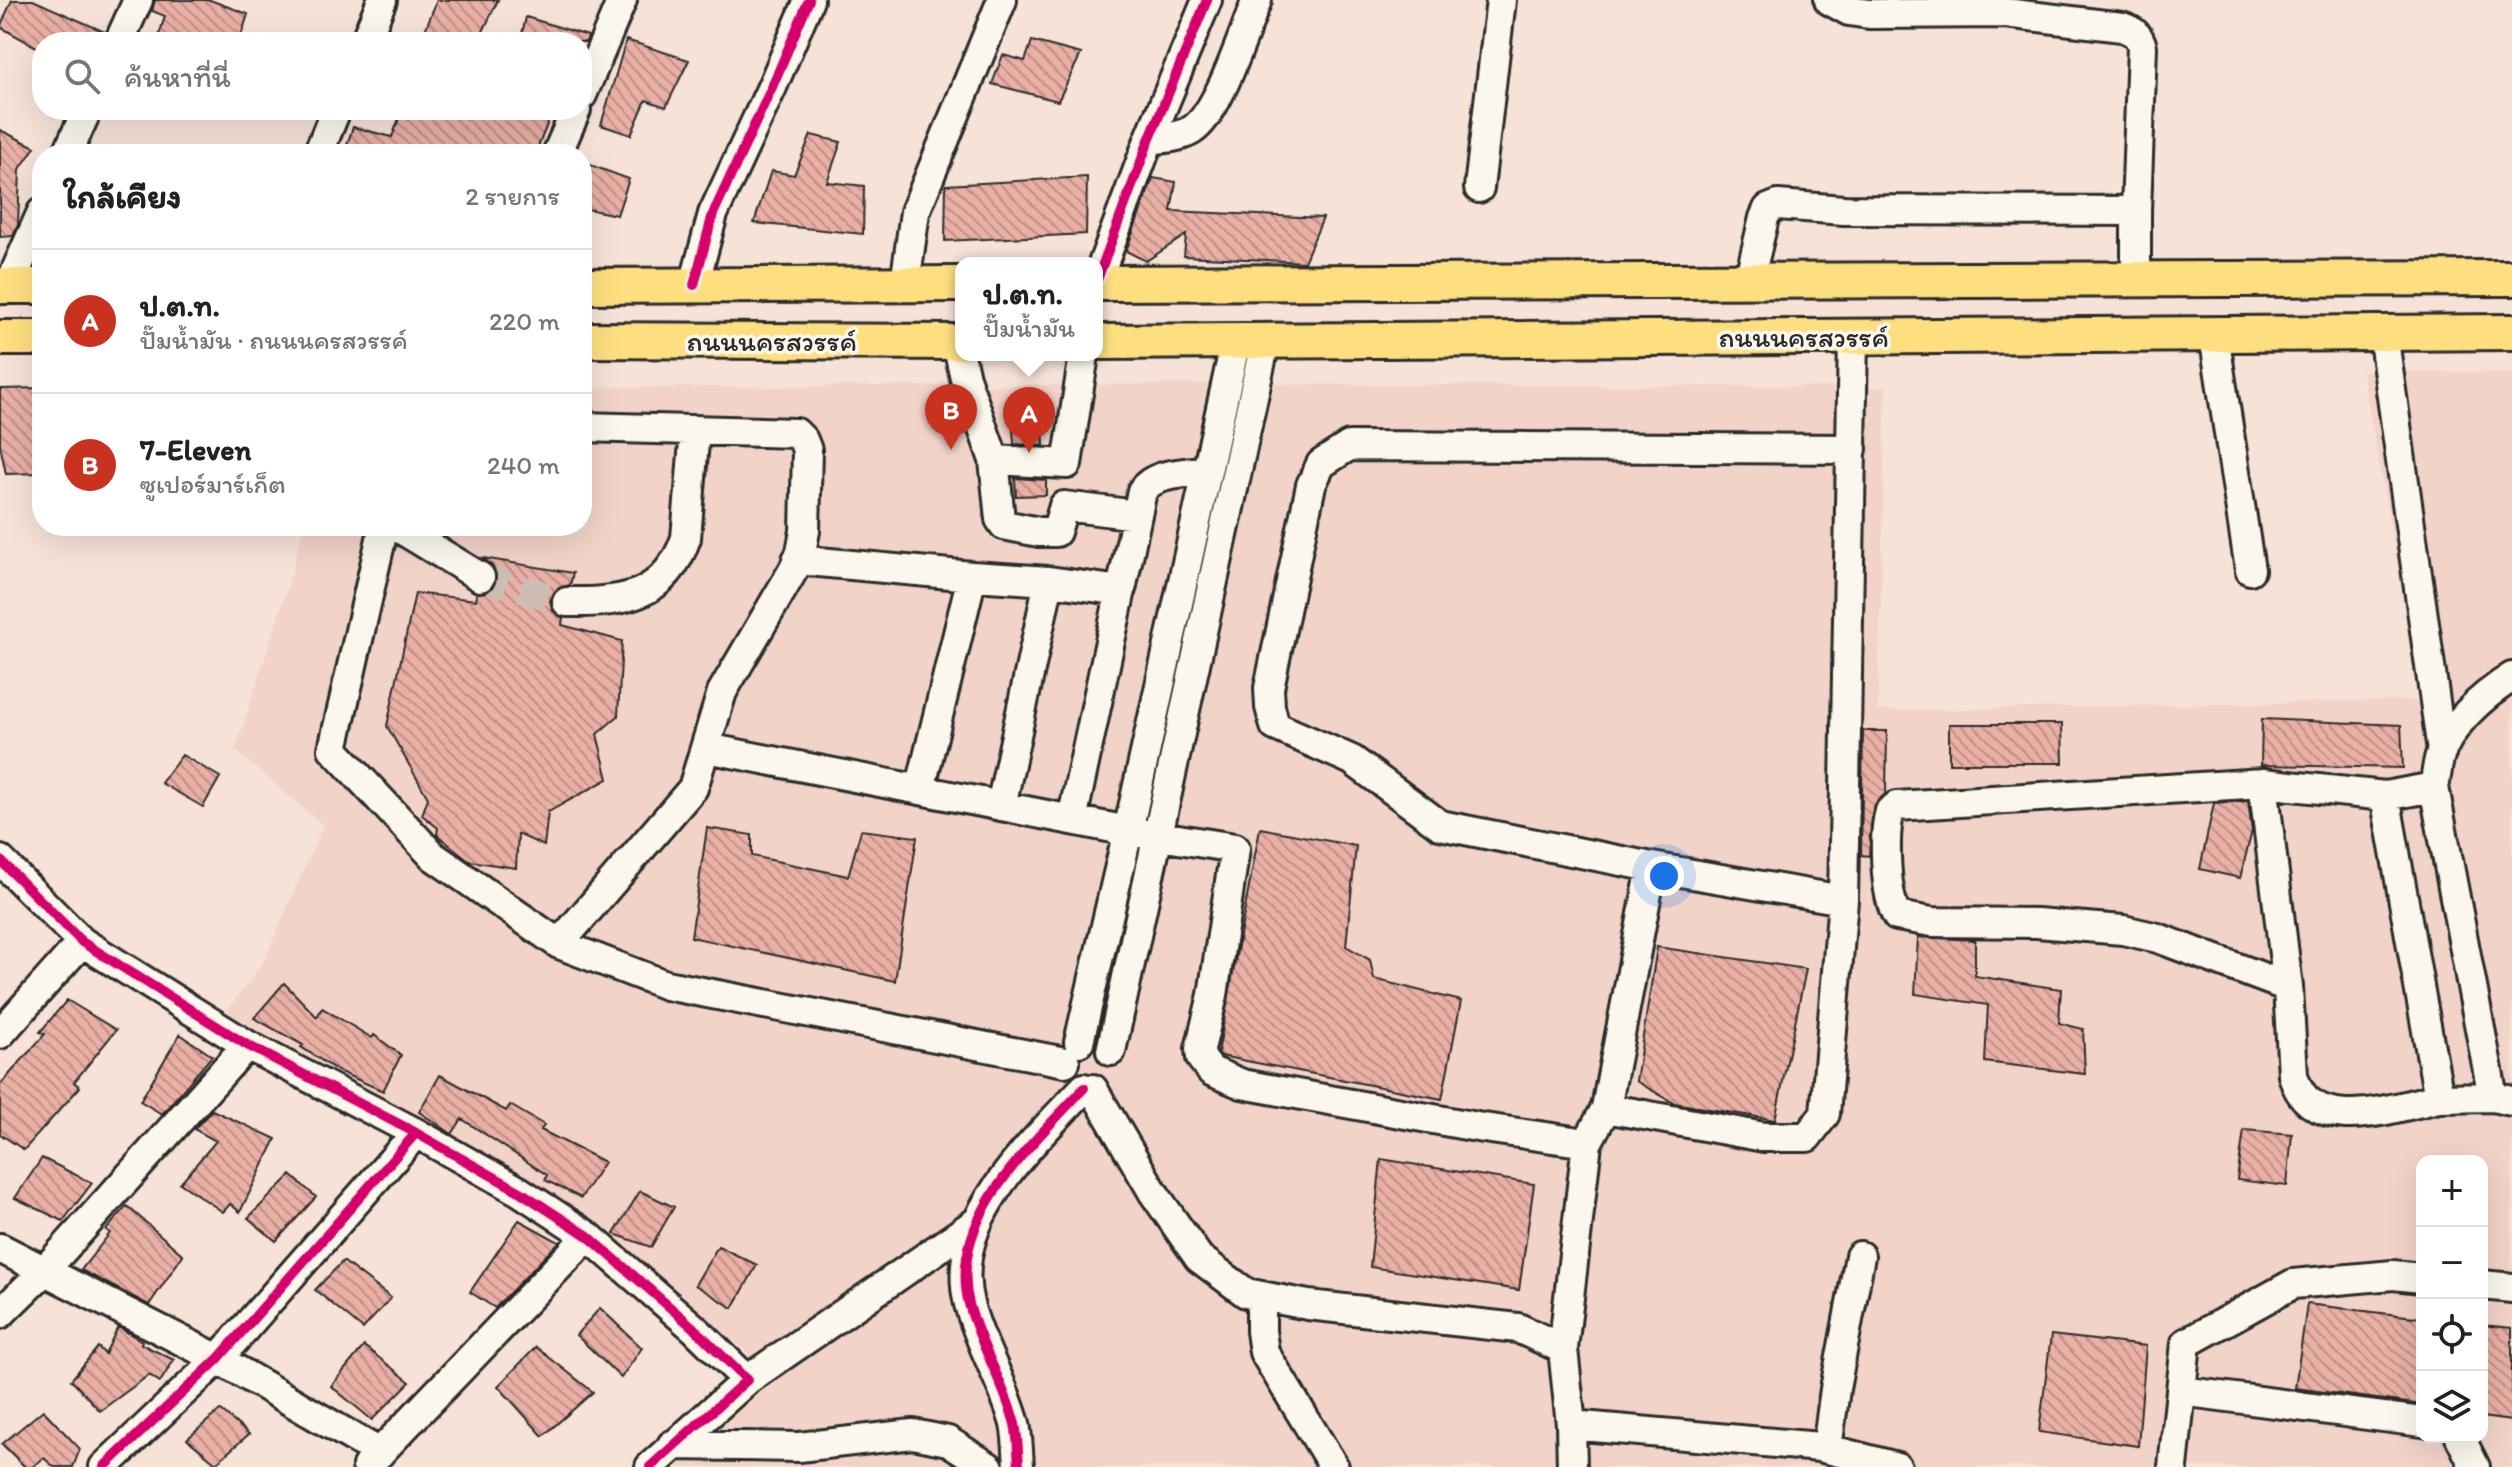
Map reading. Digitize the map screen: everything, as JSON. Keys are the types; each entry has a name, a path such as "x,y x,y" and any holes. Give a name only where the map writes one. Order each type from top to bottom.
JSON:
{"main road":[{"name":"ถนนนครสวรรค์","path":"1103,282 2512,278"},
{"name":"ถนนนครสวรรค์","path":"592,286 955,284"},
{"name":"ถนนนครสวรรค์","path":"1103,342 2512,332"},
{"path":"0,338 32,338"},
{"name":"ถนนนครสวรรค์","path":"592,340 955,342"}],"street":[{"path":"124,32 138,0"},
{"path":"369,32 382,0"},
{"path":"592,71 622,0"},
{"path":"694,285 713,214 809,0"},
{"path":"905,284 915,212 1002,0"},
{"path":"1103,266 1149,140 1207,0"},
{"path":"1149,140 1179,135 1202,121 1222,87 1257,0"},
{"path":"1479,188 1501,0"},
{"path":"1829,0 1849,11 1869,14 2005,13 2122,27 2134,32 2142,47 2136,279"},
{"path":"72,144 82,120"},
{"path":"322,144 332,120"},
{"path":"561,144 572,120"},
{"path":"1749,281 1764,218 1768,209 1774,206 1844,210 2136,211"},
{"path":"17,286 32,242"},
{"path":"2383,333 2442,751"},
{"path":"2214,335 2250,570"},
{"path":"1606,1108 1764,1137 1807,1137 1825,1114 1843,900 1853,337"},
{"path":"1250,341 1207,470 1128,831 1072,1052 1070,1079 1088,1088 1153,1192 1199,1258 1246,1293 1308,1305 1518,1328 1563,1349"},
{"path":"1019,1467 1015,1426 969,1304 965,1265 975,1223 1013,1166 1088,1088 1101,1086 1112,1076 1115,1068 1111,1051 1157,837 1250,341"},
{"path":"963,361 969,388 994,460 1001,523 1012,528 1056,532 1064,506 1067,464 1083,361"},
{"path":"559,944 693,788 707,748 716,706 726,682 797,560 805,531 807,450 796,433 592,427"},
{"path":"567,602 622,600 647,590 668,573 680,555 686,538 695,430"},
{"path":"1843,900 1652,867 1440,825 1352,760 1275,726 1270,707 1270,677 1311,485 1321,464 1349,446 1852,449"},
{"path":"994,460 1067,464"},
{"path":"1072,820 1142,491 1151,481 1207,470"},
{"path":"1064,506 1137,515"},
{"path":"382,536 333,749 433,856 559,944 666,985 1072,1052 1087,1040 1100,1041 1111,1051"},
{"path":"412,536 480,577"},
{"path":"797,560 1049,581 1121,591"},
{"path":"920,790 972,576"},
{"path":"1001,806 1049,581"},
{"path":"2263,783 2288,987 2293,1075 2297,1088 2313,1104 2335,1114 2354,1115 2439,1098 2502,1099 2434,787 2442,751 2461,719 2483,697 2512,677"},
{"path":"707,748 1157,837 1235,848 1213,995 1200,1049 1201,1058 1211,1071 1242,1084 1477,1127 1587,1143"},
{"path":"2288,987 2158,938 2123,930 2037,923 1932,922 1897,916 1890,897 1887,831 1890,811 1897,806 2263,783 2385,796 2434,787"},
{"path":"2385,796 2439,1098"},
{"path":"0,860 82,942 247,1045 416,1133 519,1191 588,1236 696,1330 747,1380"},
{"path":"1572,1467 1563,1349 1587,1143 1606,1108 1652,867"},
{"path":"0,1034 82,942"},
{"path":"0,1314 44,1271 247,1045"},
{"path":"104,1467 218,1359 416,1133"},
{"path":"650,1467 747,1380 975,1223"},
{"path":"0,1248 218,1359 372,1460 588,1236"},
{"path":"1827,1449 1860,1256"},
{"path":"2173,1467 2186,1343 2293,1284 2393,1275 2416,1277"},
{"path":"2488,1286 2512,1288"},
{"path":"1261,1296 1264,1352 1334,1467"},
{"path":"2181,1391 2416,1421"},
{"path":"1571,1425 1827,1449 1897,1467"},
{"path":"672,1445 799,1447 913,1434 948,1441 989,1467"},
{"path":"2463,1443 2475,1467"}],"shaded area":[{"path":"2362,371 2512,373 2512,1467 650,1467 749,1354 623,1247 329,1080 227,1011 264,961 323,825 235,750 301,536 592,536 592,388 1201,384 1886,387 1878,711 2422,700"}],"building":[{"path":"12,0 33,0 105,32 32,32 32,45 0,27"},
{"path":"155,0 210,0 248,14 242,32 160,32 165,16 152,11"},
{"path":"437,0 498,0 483,32 424,32"},
{"path":"526,17 575,32 522,32"},
{"path":"626,40 689,60 666,107 646,100 631,135 601,125"},
{"path":"1032,41 1081,54 1058,101 992,84 1003,55 1025,61"},
{"path":"398,120 549,120 539,144 347,144 353,127 392,137"},
{"path":"0,130 32,146 32,151 20,169 18,225 13,236 0,237"},
{"path":"811,135 841,142 827,182 864,186 863,234 754,223 771,171 794,175"},
{"path":"592,166 629,179 617,215 592,210"},
{"path":"1087,177 1086,234 945,241 946,185"},
{"path":"1153,178 1176,182 1171,211 1323,218 1304,262 1184,256 1186,235 1146,261 1126,251"},
{"path":"32,388 32,473 6,474 0,445 0,389"},
{"path":"1042,410 1044,446 1014,444 1012,412"},
{"path":"1015,478 1046,480 1046,495 1016,496"},
{"path":"483,558 573,573 570,585 558,588 550,601 553,611 563,618 562,625 622,641 618,716 597,734 608,779 548,812 544,846 518,834 516,868 470,861 437,835 438,828 422,815 428,798 387,726 415,593 476,600 477,593 489,591 497,578 494,568"},
{"path":"2262,719 2401,725 2403,768 2261,765"},
{"path":"1949,724 2062,724 2063,763 1949,763"},
{"path":"1863,731 1887,731 1886,793 1873,807 1869,856 1861,855"},
{"path":"182,755 220,777 203,807 161,783"},
{"path":"2248,801 2252,831 2240,878 2200,869 2214,803"},
{"path":"707,828 752,835 752,856 848,876 861,830 917,837 895,981 691,937"},
{"path":"1260,828 1356,846 1346,946 1370,960 1374,979 1461,1001 1442,1099 1218,1053"},
{"path":"1918,937 1975,940 1975,976 2061,989 2059,1023 2083,1029 2085,1074 1985,1062 1988,1005 1915,994"},
{"path":"1657,947 1806,969 1775,1120 1674,1103 1636,1081"},
{"path":"284,983 317,1017 322,1008 372,1038 374,1035 401,1055 383,1091 338,1071 301,1047 303,1045 254,1018"},
{"path":"67,1000 116,1030 74,1082 80,1087 24,1150 0,1134 0,1085 45,1034 40,1032"},
{"path":"180,1034 212,1056 162,1114 140,1101"},
{"path":"440,1075 506,1111 510,1105 544,1125 541,1130 604,1162 581,1198 545,1180 547,1175 462,1119 452,1134 419,1112"},
{"path":"212,1110 276,1139 240,1212 230,1204 223,1212 180,1183 216,1141 194,1129"},
{"path":"2244,1130 2292,1134 2287,1186 2237,1180"},
{"path":"42,1158 92,1183 63,1221 15,1198"},
{"path":"1381,1159 1534,1184 1519,1290 1370,1267"},
{"path":"291,1175 316,1197 276,1241 248,1218"},
{"path":"640,1191 674,1207 651,1247 614,1234"},
{"path":"127,1206 183,1255 149,1305 81,1270 110,1233 106,1230"},
{"path":"519,1220 559,1242 495,1308 470,1292"},
{"path":"718,1246 757,1265 733,1308 695,1285"},
{"path":"343,1261 391,1298 363,1329 315,1290"},
{"path":"2307,1304 2416,1317 2416,1404 2295,1388"},
{"path":"600,1308 642,1348 621,1378 576,1335"},
{"path":"2488,1326 2512,1328 2512,1421 2488,1418"},
{"path":"118,1327 142,1341 141,1344 174,1360 160,1382 149,1375 100,1411 71,1380 98,1347 105,1354"},
{"path":"2051,1335 2146,1346 2138,1446 2039,1432"},
{"path":"364,1346 410,1382 372,1420 331,1386"},
{"path":"536,1347 593,1392 543,1436 498,1386"},
{"path":"43,1410 80,1449 73,1467 54,1467 44,1458 32,1467 25,1467 2,1444"},
{"path":"220,1410 249,1434 216,1463 187,1439"}],"tunnel":[{"path":"480,577 567,602"}],"cycle path":[{"path":"694,285 713,214 809,0"},
{"path":"1103,264 1149,140 1207,0"},
{"path":"0,860 82,942 247,1045 519,1191 588,1236 696,1330 747,1380 650,1467"},
{"path":"1019,1467 1015,1424 969,1304 965,1272 970,1242 982,1213 999,1185 1084,1088"},
{"path":"104,1467 218,1359 416,1133"}],"place":[{"name":"7-Eleven","path":"951,450"},
{"name":"ป.ต.ท.","path":"1029,453"}]}
